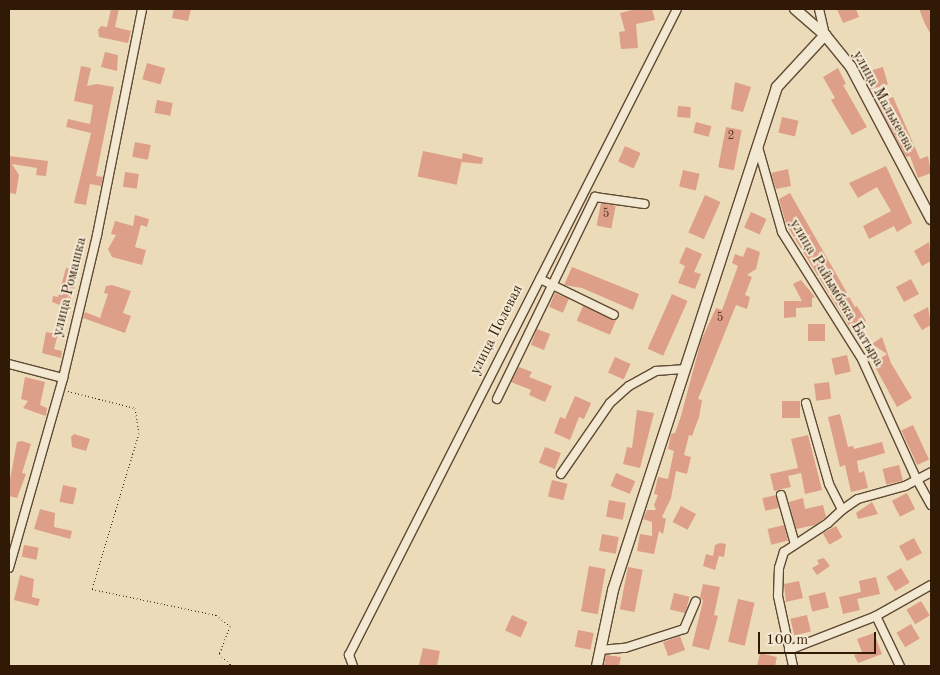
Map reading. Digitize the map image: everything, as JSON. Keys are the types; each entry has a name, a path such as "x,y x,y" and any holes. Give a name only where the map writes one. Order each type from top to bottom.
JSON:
{"street":[{"name":"улица Ромашка","path":"9,568 63,378 97,235 142,9"},
{"name":"улица Полевая","path":"353,666 349,656 677,9"},
{"name":"улица Малькеева","path":"795,9 825,36 851,67 931,219"},
{"path":"597,666 613,590 757,144 778,87 825,36 819,9"},
{"name":"улица Райымбека Батыра","path":"757,144 782,232 862,358 916,478 931,505"},
{"path":"497,400 596,197 645,204"},
{"path":"540,279 614,315"},
{"path":"9,364 63,378"},
{"path":"561,474 610,403 622,391 656,371 683,369"},
{"path":"806,403 829,484 842,510"},
{"path":"794,666 778,596 779,568 784,552 828,523 858,499 905,486 916,478 931,472"},
{"path":"781,495 795,544"},
{"path":"789,650 876,616 931,585"},
{"path":"600,650 625,648 684,628 696,601"},
{"path":"876,616 900,666"}],"path":[{"path":"60,389 135,408 137,416 139,433 92,589 216,616 230,626 219,654 230,664 239,666"}],"building":[{"path":"111,9 119,9 115,27 131,31 128,43 99,37 98,30 101,26 107,27"},
{"path":"174,9 191,9 188,21 172,18"},
{"path":"636,9 652,9 655,20 636,24 638,48 621,49 619,32 625,31 620,13"},
{"path":"837,9 856,9 859,17 843,23"},
{"path":"919,9 931,9 931,35 925,24"},
{"path":"105,52 118,55 117,71 101,67"},
{"path":"147,63 165,68 161,85 142,79"},
{"path":"81,66 91,68 87,86 97,84 114,87 96,176 103,177 101,186 90,184 86,205 74,203 91,133 66,127 68,119 90,124 93,105 74,101"},
{"path":"883,67 888,84 871,89 866,72"},
{"path":"838,68 846,84 843,85 867,127 852,135 831,100 835,98 823,77"},
{"path":"735,82 751,87 743,112 731,109"},
{"path":"893,97 920,159 928,156 931,173 918,178 910,156 906,157 877,102"},
{"path":"157,100 173,103 170,116 155,113"},
{"path":"678,106 691,107 690,118 677,117"},
{"path":"782,117 799,121 795,136 778,133"},
{"path":"696,122 711,126 709,137 693,133"},
{"path":"726,127 742,130 734,170 718,167"},
{"path":"135,142 151,145 148,160 132,157"},
{"path":"625,146 641,153 634,168 618,162"},
{"path":"423,151 462,159 457,185 418,176"},
{"path":"463,153 483,158 482,164 461,162"},
{"path":"9,156 48,161 46,176 36,175 37,168 12,164 19,175 16,194 9,193"},
{"path":"886,166 912,223 897,232 894,226 869,239 863,226 891,211 877,187 858,198 849,183"},
{"path":"788,169 791,186 776,189 771,173"},
{"path":"683,170 700,174 696,190 679,187"},
{"path":"125,172 139,174 137,189 123,187"},
{"path":"790,193 855,307 857,306 866,321 851,329 786,224 779,199"},
{"path":"705,195 721,202 704,239 688,232"},
{"path":"601,203 616,206 611,228 597,226"},
{"path":"751,212 767,219 760,234 744,228"},
{"path":"135,215 149,219 147,227 141,225 135,247 146,250 142,265 112,257 108,249 116,235 111,234 115,221 133,226"},
{"path":"929,242 931,261 922,266 914,251"},
{"path":"686,247 702,254 694,272 701,274 695,289 678,283 685,266 679,263"},
{"path":"747,247 760,252 756,269 747,275 752,277 745,295 750,297 747,309 736,305 698,399 702,400 699,417 692,436 689,435 684,455 691,457 687,474 676,471 671,498 662,517 666,519 663,534 659,531 654,554 637,551 640,534 652,536 652,522 643,519 647,510 656,510 654,505 658,495 654,494 658,477 668,479 674,451 668,449 671,434 675,433 681,416 701,341 716,308 722,310 738,266 732,263 735,254 743,257"},
{"path":"572,267 639,294 633,310 582,288 564,285"},
{"path":"66,268 79,271 68,308 52,302 53,296 58,297"},
{"path":"911,279 919,294 904,302 896,287"},
{"path":"801,280 815,297 812,298 812,307 796,308 796,317 784,318 784,301 802,301 793,284"},
{"path":"112,285 131,291 123,313 131,316 125,333 83,318 85,312 100,318 108,294 104,293 106,286"},
{"path":"555,293 569,299 563,313 549,307"},
{"path":"672,294 688,301 663,356 648,349"},
{"path":"583,306 616,320 610,335 577,321"},
{"path":"928,307 931,325 922,330 913,315"},
{"path":"808,324 825,324 825,341 808,341"},
{"path":"537,329 550,334 544,350 531,345"},
{"path":"46,332 58,334 54,349 62,351 61,358 42,353"},
{"path":"882,337 891,363 912,398 897,407 873,363 887,354 872,344"},
{"path":"847,355 851,372 835,375 831,359"},
{"path":"615,357 631,364 624,379 608,373"},
{"path":"519,367 532,372 529,377 552,386 545,402 529,395 531,390 511,382"},
{"path":"25,377 45,382 40,405 47,408 46,416 23,408 28,401 21,399"},
{"path":"829,382 831,399 816,401 814,384"},
{"path":"575,396 591,403 584,419 579,417 570,440 554,433 560,417 565,419"},
{"path":"782,401 800,401 800,418 782,418"},
{"path":"637,410 654,413 640,468 623,464 627,447 632,448"},
{"path":"840,414 848,447 853,446 854,449 882,442 885,453 857,461 859,473 864,471 868,488 851,492 845,465 840,467 828,417"},
{"path":"913,425 929,459 917,465 901,430"},
{"path":"74,434 90,439 86,451 72,447 71,437"},
{"path":"808,435 822,490 805,494 801,473 788,476 791,487 774,491 770,474 798,468 791,439"},
{"path":"22,441 31,444 22,473 26,474 17,498 9,496 9,485 17,442"},
{"path":"545,447 561,453 555,469 539,463"},
{"path":"899,465 903,481 886,485 883,469"},
{"path":"616,473 635,481 630,494 611,486"},
{"path":"552,480 568,484 563,500 548,496"},
{"path":"63,485 77,488 73,505 59,502"},
{"path":"907,493 915,509 900,517 892,501"},
{"path":"776,495 779,508 765,511 762,498"},
{"path":"803,498 805,509 823,505 826,517 815,525 796,529 789,502"},
{"path":"609,500 626,503 623,520 606,517"},
{"path":"872,502 878,514 858,519 856,513"},
{"path":"681,506 696,514 688,530 673,522"},
{"path":"40,509 55,513 54,527 72,531 70,539 34,529"},
{"path":"784,525 788,541 771,545 768,529"},
{"path":"836,526 842,537 829,545 823,533"},
{"path":"602,534 619,537 616,554 599,551"},
{"path":"914,538 922,553 907,561 899,546"},
{"path":"720,543 726,544 724,557 719,556 715,570 703,566 706,554 713,556 715,545"},
{"path":"24,545 39,548 36,560 22,557"},
{"path":"824,558 830,566 817,575 812,568 819,564 817,560"},
{"path":"589,566 606,569 598,614 581,611"},
{"path":"628,567 643,570 635,612 620,609"},
{"path":"901,568 910,583 895,591 886,577"},
{"path":"20,575 34,579 32,597 40,599 38,606 14,600"},
{"path":"876,577 880,594 857,599 860,610 843,614 839,597 861,592 859,581"},
{"path":"799,581 803,598 786,602 784,584"},
{"path":"703,584 720,587 714,615 718,616 709,650 692,646 703,601 700,597"},
{"path":"825,592 829,608 812,612 809,596"},
{"path":"674,593 690,597 685,613 670,609"},
{"path":"738,599 755,603 745,646 728,642"},
{"path":"921,601 930,616 915,624 906,610"},
{"path":"512,615 528,622 521,637 505,631"},
{"path":"807,615 811,632 794,635 790,619"},
{"path":"911,624 920,639 905,647 896,633"},
{"path":"578,630 594,633 590,650 575,647"},
{"path":"874,633 882,654 858,663 854,655 862,652 857,639"},
{"path":"680,636 685,650 668,656 663,642"},
{"path":"423,648 440,651 437,666 419,665"},
{"path":"760,653 777,657 775,666 757,666"},
{"path":"606,655 621,657 619,666 604,666"}]}
